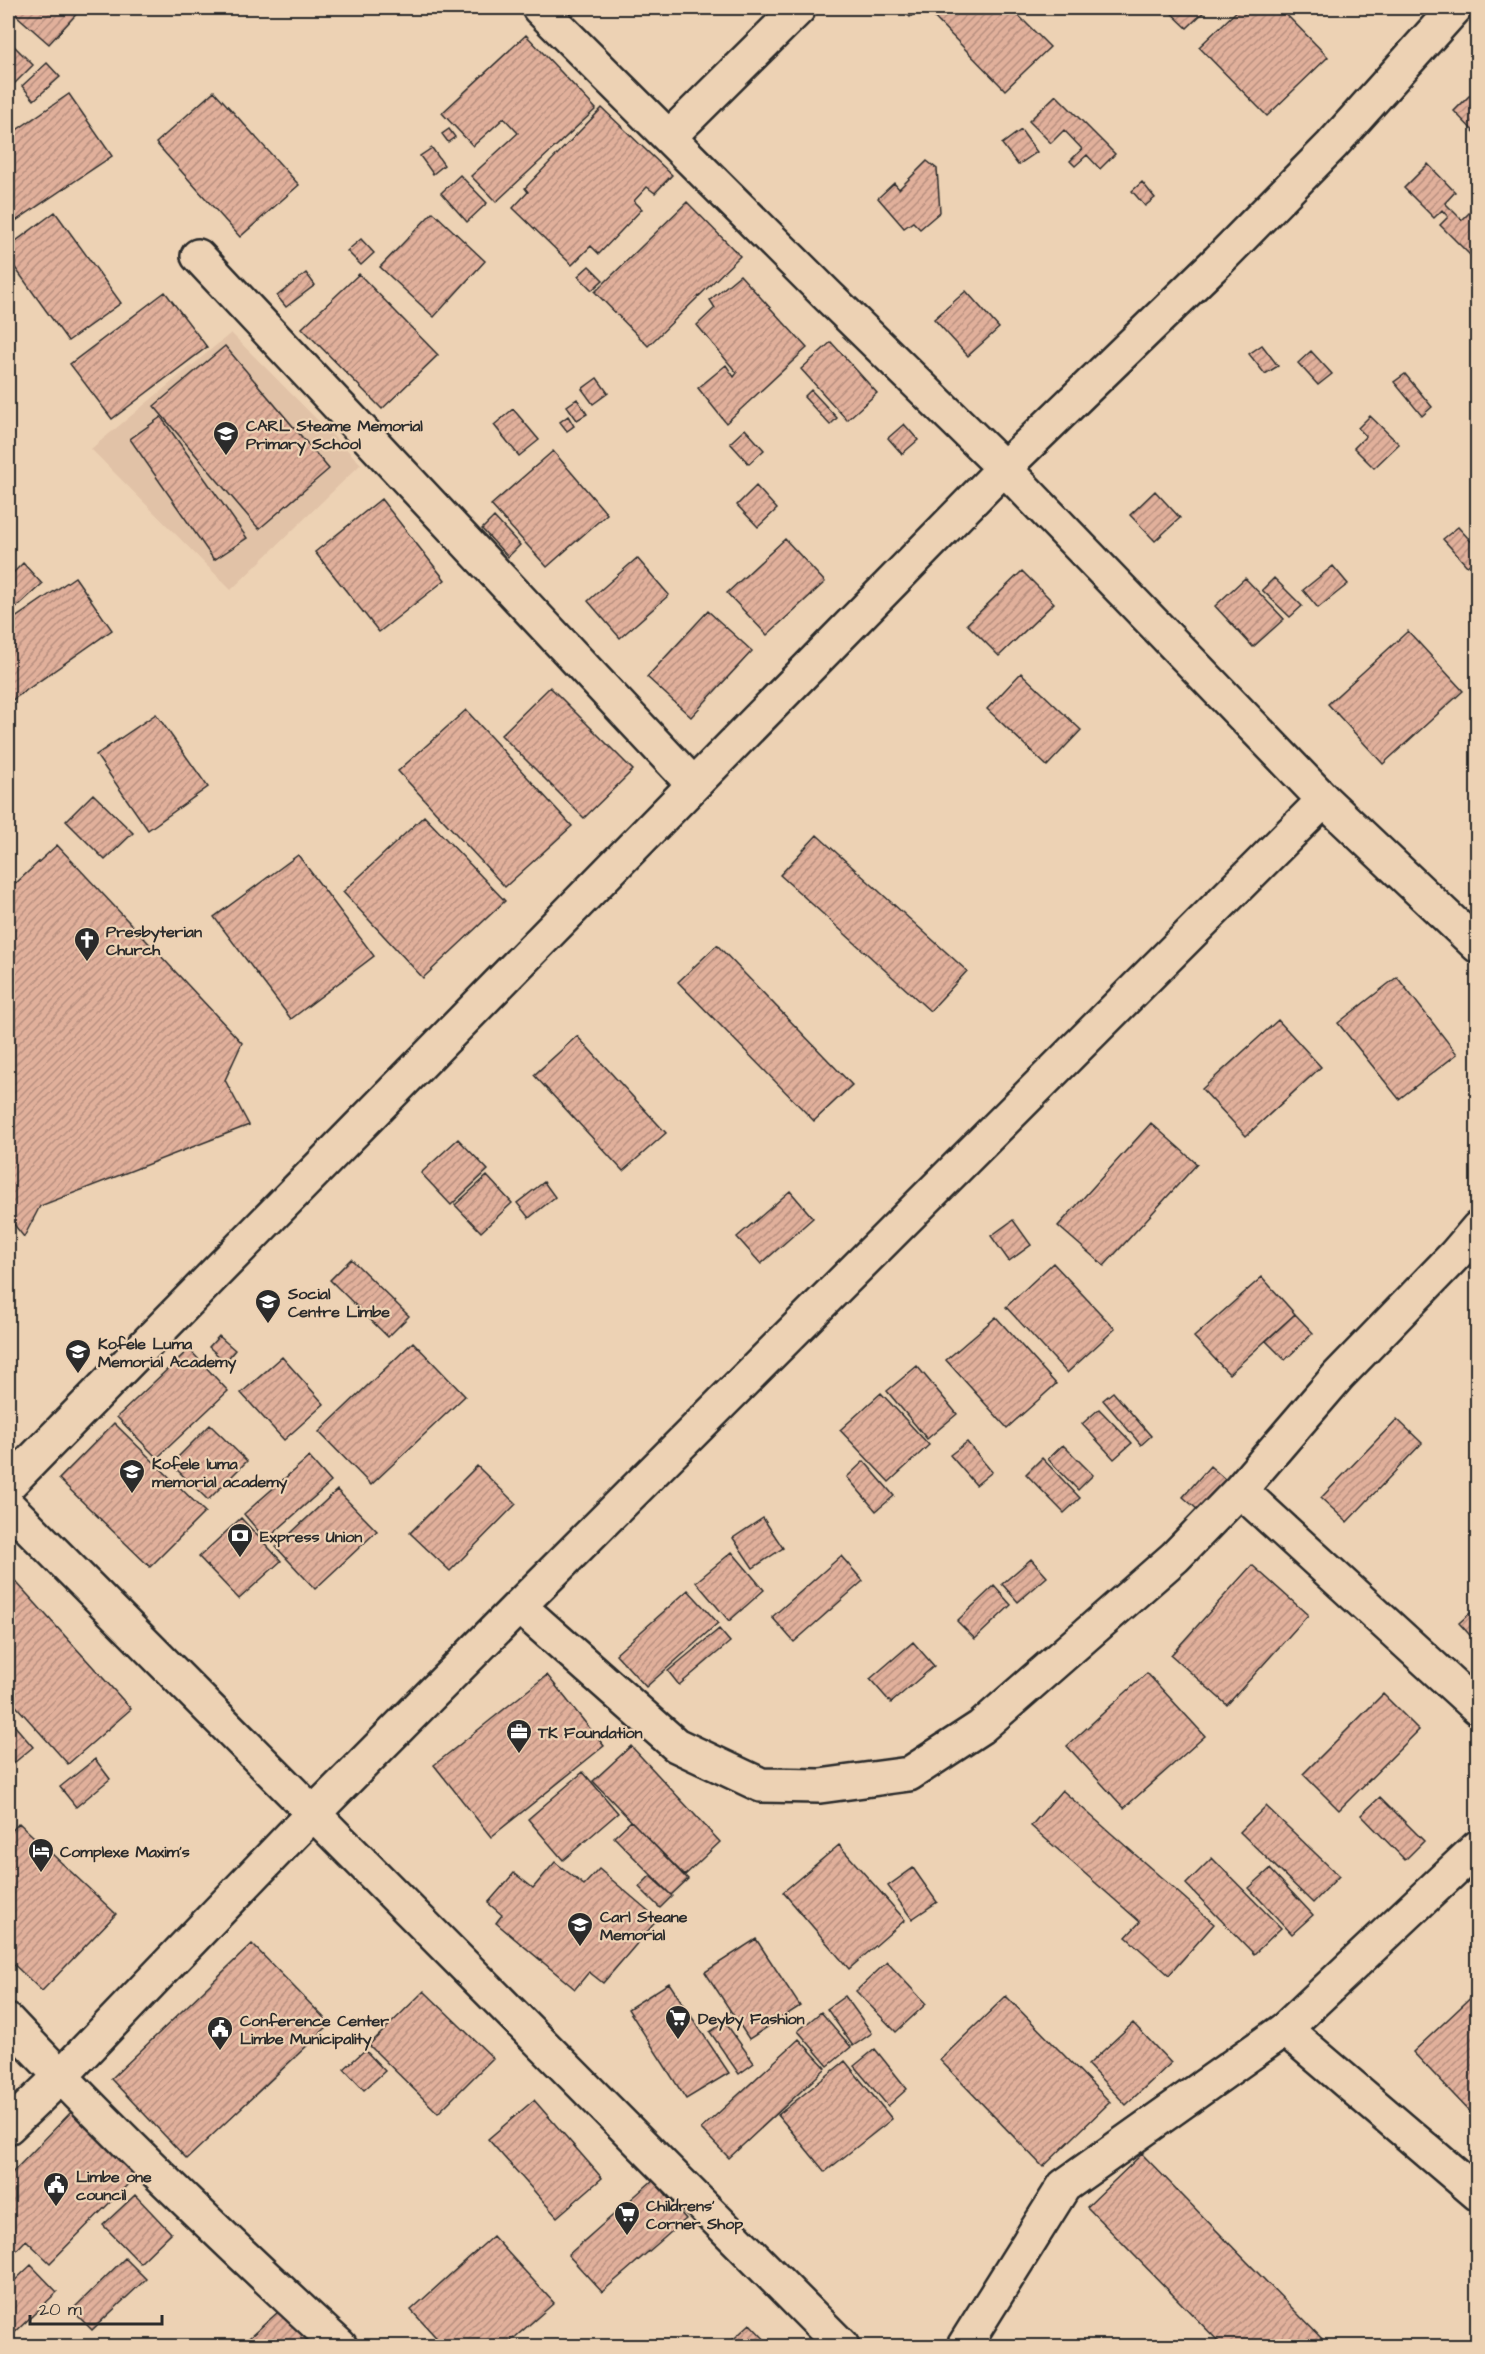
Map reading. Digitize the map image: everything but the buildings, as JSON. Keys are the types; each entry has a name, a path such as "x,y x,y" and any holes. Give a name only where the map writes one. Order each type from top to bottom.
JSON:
{"street":[{"path":"539,8 1004,468 1324,800 1478,946"},
{"path":"669,137 799,8"},
{"path":"8,1485 1004,468 1218,261 1332,145 1455,8"},
{"path":"198,256 693,784"},
{"path":"8,2127 60,2077 314,1813 519,1606 1324,800"},
{"path":"519,1606 676,1745 761,1785 820,1786 909,1774 981,1727 1175,1557 1240,1490 1338,1376 1455,1255 1478,1228"},
{"path":"1240,1490 1478,1708"},
{"path":"8,1506 842,2346"},
{"path":"964,2346 1064,2186 1285,2029 1478,1847"},
{"path":"8,2021 60,2077 197,2212 340,2346"},
{"path":"1285,2029 1478,2194"}],"shaded area":[{"name":"CARL Steame Memorial Primary School","path":"231,333 361,464 231,590 91,449"}],"place":[{"name":"CARL Steame Memorial Primary School","path":"226,457"},
{"name":"Presbyterian Church","path":"87,963"},
{"name":"Social Centre Limbe","path":"268,1325"},
{"name":"Kofele Luma Memorial Academy","path":"78,1375"},
{"name":"Kofele luma memorial academy","path":"132,1495"},
{"name":"Express Union","path":"240,1559"},
{"name":"TK Foundation","path":"519,1755"},
{"name":"Complexe Maxim's","path":"41,1874"},
{"name":"Carl Steane Memorial","path":"580,1948"},
{"name":"Deyby Fashion","path":"678,2041"},
{"name":"Conference Center Limbe Municipality","path":"220,2052"},
{"name":"Limbe one council","path":"56,2208"},
{"name":"Childrens' Corner Shop","path":"627,2237"}]}
